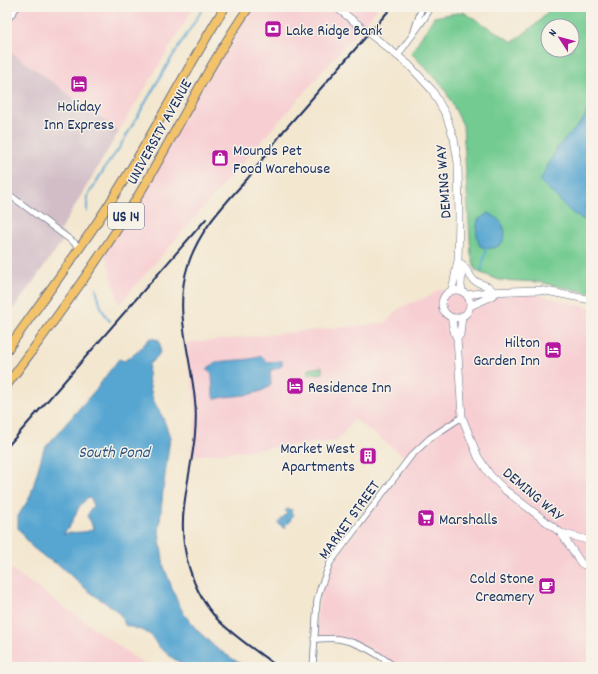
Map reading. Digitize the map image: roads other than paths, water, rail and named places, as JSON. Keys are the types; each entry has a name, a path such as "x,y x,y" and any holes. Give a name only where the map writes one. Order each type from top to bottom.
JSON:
{"main road":[{"name":"UNIVERSITY AVENUE","path":"7,350 80,247 129,172 225,7"},
{"name":"UNIVERSITY AVENUE","path":"7,385 116,232 139,194 224,42 248,7"}],"street":[{"path":"7,20 17,7"},
{"name":"DEMING WAY","path":"336,7 414,70 432,90 440,102 450,127 458,163 458,261 451,291"},
{"path":"413,33 422,7"},
{"path":"398,56 413,33 424,20 430,7"},
{"path":"7,193 80,247"},
{"path":"458,261 474,281 489,287 496,293"},
{"name":"DEMING WAY","path":"458,261 462,271 461,285 465,293"},
{"path":"459,290 465,293 469,298 470,306 468,312 462,316 455,318 451,317 445,312 442,305 445,295 451,291 459,290"},
{"path":"465,293 496,293 538,290 591,300"},
{"path":"470,306 496,293"},
{"name":"DEMING WAY","path":"457,338 460,335 462,316"},
{"name":"DEMING WAY","path":"451,317 454,335 457,338 462,417 478,457 490,475 510,495 560,533 581,563 584,566 591,567"},
{"name":"MARKET STREET","path":"313,667 317,601 330,564 411,456 430,438 462,417"},
{"name":"DEMING WAY","path":"560,533 591,541"},
{"path":"314,639 339,639 363,647 395,667"}],"water":[{"path":"591,101 591,224 572,213 540,181 557,148 583,120"},
{"path":"488,213 497,218 505,231 504,238 501,243 496,247 489,248 480,246 477,233 478,220"},
{"name":"South Pond","path":"150,338 159,340 160,352 149,364 148,378 153,400 163,418 170,437 159,532 164,567 177,601 184,614 196,629 216,648 245,667 187,667 171,657 157,645 152,636 144,631 125,625 117,611 86,589 59,565 46,558 32,547 18,528 18,516 30,497 44,449 98,387 119,359 124,361 136,353","holes":["88,497 92,500 93,506 87,516 93,529 90,531 63,534 70,526 79,507"]},
{"path":"262,356 267,362 282,361 282,366 270,371 271,385 251,394 216,399 213,397 212,374 208,371 208,368 211,365 219,362"},
{"path":"288,509 292,510 291,512 294,515 290,519 291,520 289,523 285,525 285,529 278,523 287,513 285,511"}],"waterway":[{"path":"87,212 87,197 106,166 118,150 169,62 204,7"},
{"path":"481,271 486,249"},
{"path":"96,288 102,310 110,321"}],"railway":[{"path":"280,135 392,7"},
{"path":"278,667 240,639 218,620 201,596 194,582 185,552 183,537 184,507 196,427 196,414 193,384 184,333 182,299 188,265 205,229 248,178 283,132"},
{"path":"7,447 206,219"}],"place":[{"name":"Lake Ridge Bank","path":"273,29"},
{"name":"Holiday Inn Express","path":"79,84"},
{"name":"Mounds Pet Food Warehouse","path":"220,158"},
{"name":"Hilton Garden Inn","path":"553,350"},
{"name":"Residence Inn","path":"295,386"},
{"name":"Market West Apartments","path":"368,456"},
{"name":"Marshalls","path":"426,518"},
{"name":"Cold Stone Creamery","path":"547,586"}]}
